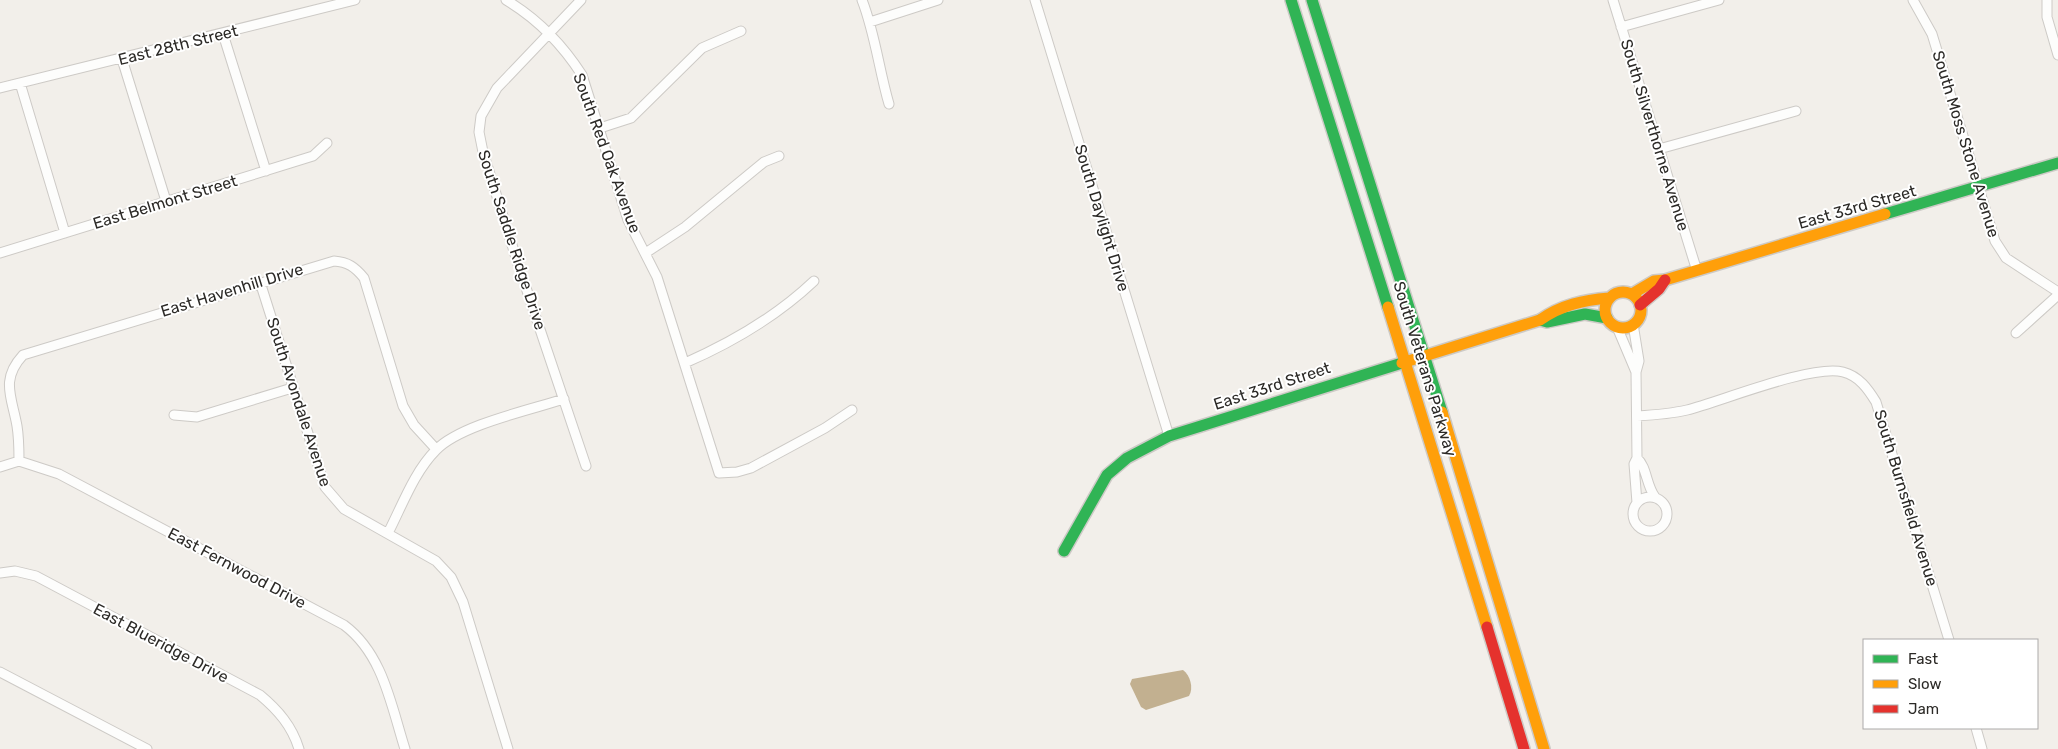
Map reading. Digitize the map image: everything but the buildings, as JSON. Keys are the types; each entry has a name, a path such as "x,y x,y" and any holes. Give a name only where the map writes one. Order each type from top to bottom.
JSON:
{"main road":[{"name":"South Veterans Parkway","path":"1291,0 1405,361 1524,749"},
{"name":"South Veterans Parkway","path":"1312,0 1425,355 1544,749"},
{"name":"East 33rd Street","path":"1064,551 1107,475 1127,458 1169,436 1540,320 1550,312 1590,300 1609,298 1620,292 1632,294 1654,281 1665,280 1697,271 2058,163"},
{"path":"1640,305 1659,289 1665,280"},
{"path":"1609,298 1605,309 1607,318 1617,327 1633,324 1639,317 1640,305 1632,294"},
{"name":"East 33rd Street","path":"1540,320 1547,322 1585,314 1607,318"}],"street":[{"name":"East 28th Street","path":"0,88 355,0"},
{"name":"South Red Oak Avenue","path":"506,0 550,34 582,75 628,220 647,252 658,277 686,363 718,473 737,472 751,468 825,428 852,410"},
{"name":"South Saddle Ridge Drive","path":"581,0 497,88 481,116 479,132 483,152 518,264 586,466"},
{"path":"862,0 870,22 877,62 889,104"},
{"path":"870,22 938,0"},
{"name":"South Daylight Drive","path":"1035,0 1169,436"},
{"name":"South Silverthorne Avenue","path":"1613,0 1697,271"},
{"path":"1621,27 1719,0"},
{"name":"South Moss Stone Avenue","path":"1913,0 1932,34 1995,242 2006,258 2058,294"},
{"path":"2046,0 2047,17 2058,55"},
{"path":"600,128 631,118 702,48 740,31"},
{"path":"224,34 266,171"},
{"path":"122,59 166,201"},
{"path":"20,83 65,233"},
{"path":"1659,149 1796,111"},
{"name":"East Belmont Street","path":"0,253 313,156 327,144"},
{"path":"647,252 685,226 764,162 779,156"},
{"name":"East Havenhill Drive","path":"19,461 17,429 8,391 8,375 13,365 23,355 326,262 344,262 358,270 364,278 403,406 414,425 436,449"},
{"path":"686,363 748,333 781,309 814,281"},
{"name":"South Avondale Avenue","path":"260,282 292,388 325,487 344,509 436,561 452,577 459,590 508,749"},
{"path":"2016,333 2058,294"},
{"path":"1633,324 1638,361 1636,372 1637,458 1634,464 1637,503 1633,514 1636,524 1645,531 1656,531 1665,524 1667,512 1662,502 1655,497 1646,479 1642,463 1637,458"},
{"path":"1617,327 1636,372"},
{"name":"South Burnsfield Avenue","path":"1637,416 1663,415 1686,410 1803,375 1829,370 1843,372 1856,378 1876,402 1949,639"},
{"path":"174,415 197,417 292,388"},
{"path":"388,533 421,469 436,449 456,434 564,399"},
{"path":"0,467 19,461"},
{"name":"East Fernwood Drive","path":"19,461 59,474 336,620 352,632 374,658 384,680 405,749"},
{"path":"1637,503 1646,498 1655,497"},
{"name":"East Blueridge Drive","path":"0,573 15,571 36,576 260,695 278,710 291,730 299,749"},
{"path":"0,672 147,749"},
{"path":"1976,729 1982,749"}],"shaded area":[{"path":"1183,670 1188,675 1190,682 1189,696 1146,710 1141,707 1130,684 1132,679"}],"traffic: fast":[{"path":"1291,0 1388,307"},
{"path":"1312,0 1442,412"},
{"path":"1885,214 2058,163"},
{"path":"1540,320 1547,322 1585,314 1607,318"},
{"path":"1064,551 1107,475 1127,458 1169,436 1402,363"}],"traffic: slow":[{"path":"1632,294 1654,281 1665,280 1885,214"},
{"path":"1623,292 1636,297 1641,310 1636,323 1623,328 1610,323 1605,310 1610,297 1623,292"},
{"path":"1402,363 1540,320 1573,304 1609,298"},
{"path":"1388,307 1487,627"},
{"path":"1442,412 1544,749"}],"traffic: jam":[{"path":"1640,305 1659,289 1665,280"},
{"path":"1487,627 1524,749"}]}
